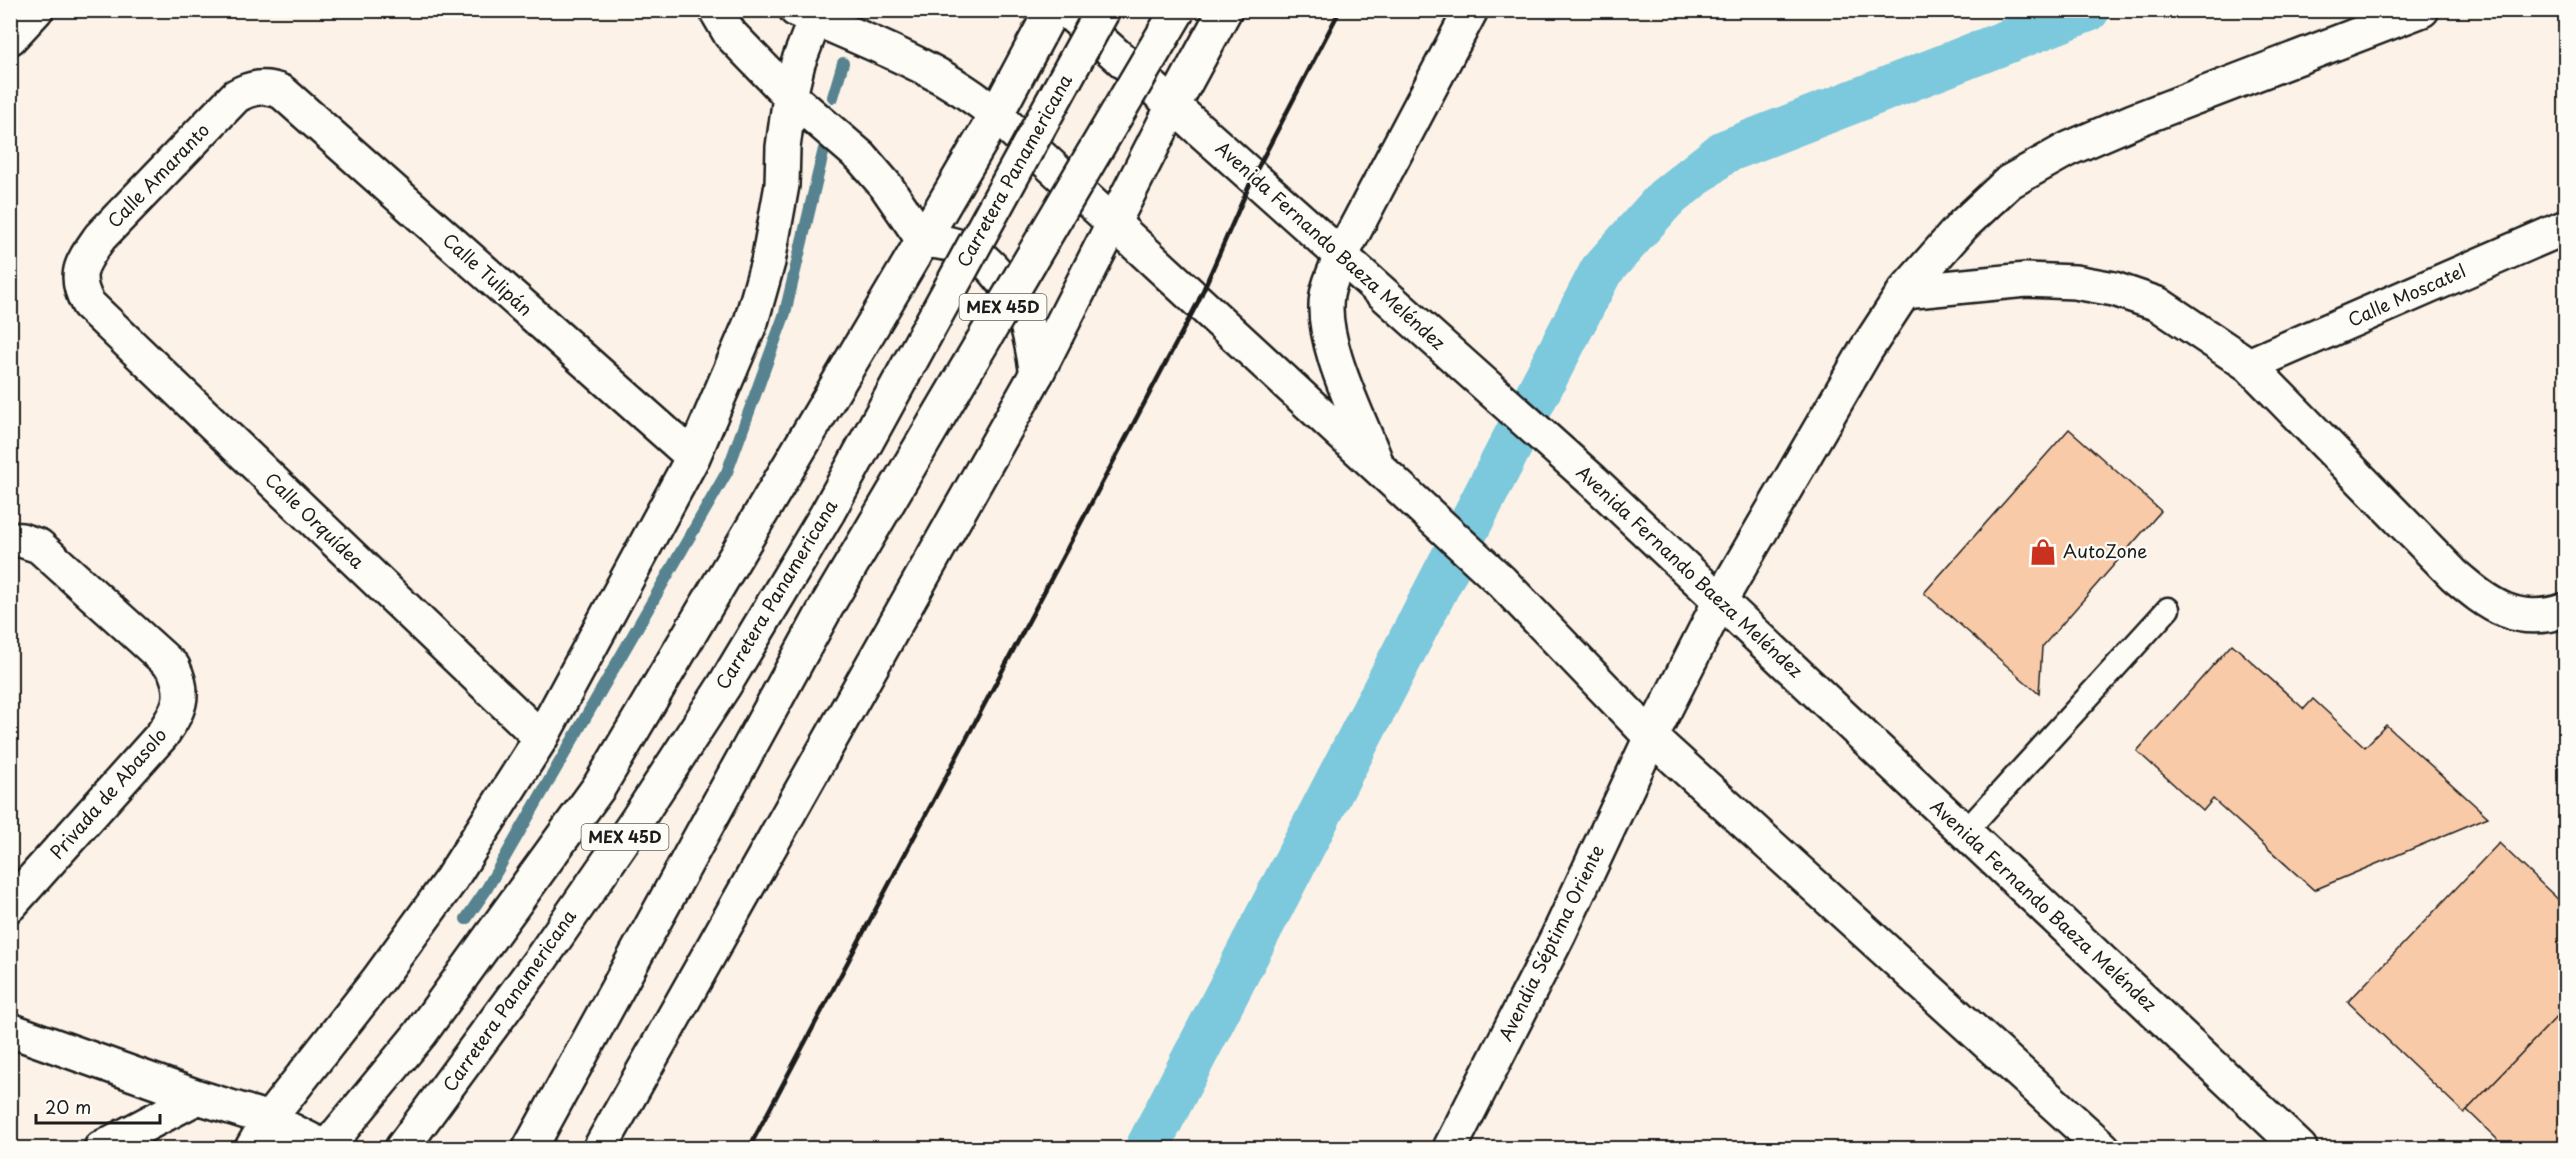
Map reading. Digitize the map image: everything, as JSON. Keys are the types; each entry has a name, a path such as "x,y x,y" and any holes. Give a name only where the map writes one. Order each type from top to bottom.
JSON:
{"main road":[{"path":"10,38 36,10"},
{"path":"716,10 730,34 790,96 861,157 886,186 923,240"},
{"path":"10,1030 198,1097 269,1119 326,1148 420,1034 599,787 996,115 1052,10"},
{"name":"Avenida Fernando Baeza Meléndez","path":"1066,10 1593,481 2300,1149"},
{"name":"Carretera Panamericana","path":"402,1149 541,959 635,824 724,686 828,512 1102,10"},
{"name":"MEX 45D","path":"530,1149 828,604 1178,10"},
{"path":"600,1149 1037,373 1173,106 1225,10"},
{"path":"1379,470 1329,341 1326,319 1327,295 1341,256 1472,10"},
{"name":"Avendia Séptima Oriente","path":"1449,1149 1557,936 1651,737 1720,600 1866,350 1904,292 1963,225 2009,182 2068,149 2133,121 2422,10"},
{"path":"252,1149 269,1119 378,980 450,880 541,738 693,457 751,322 768,262 782,185 783,147 790,96 798,63 805,15 943,77 973,95 996,115 1501,581 1651,737 2103,1149"},
{"name":"Calle Amaranto","path":"88,304 81,290 78,274 100,237 236,96 247,90 269,87 282,92"},
{"name":"Calle Tulipán","path":"282,92 693,457"},
{"name":"Calle Moscatel","path":"2249,365 2565,227"},
{"path":"923,240 946,242 975,253 996,272 1023,313 1030,334 1037,373"},
{"path":"1904,292 2026,280 2075,282 2114,289 2158,304 2249,365 2454,574 2480,597 2509,613 2531,618 2565,610"},
{"name":"Calle Orquídea","path":"88,304 541,738"},
{"name":"Privada de Abasolo","path":"10,539 39,546 173,667 179,680 181,699 175,716 162,735 10,905"},
{"path":"101,1149 198,1097"}],"lane":[{"path":"1965,832 2168,609"}],"building":[{"name":"AutoZone","path":"2069,429 2161,511 2042,647 2039,694 1924,593"},
{"path":"2232,644 2304,709 2313,699 2365,747 2386,725 2488,817 2314,890 2213,799 2203,811 2137,751"},
{"path":"2499,843 2566,907 2566,1007 2464,1113 2348,1002"},
{"path":"2566,1007 2566,1148 2496,1148 2501,1143 2467,1110"}],"waterway":[{"path":"1147,1148 1601,271 1665,199 1724,152 2088,10"},
{"path":"833,97 843,63"},
{"path":"466,919 486,890 727,472 785,313 824,149"}],"railway":[{"path":"749,1148 1198,302 1253,177 1340,10"}],"place":[{"name":"AutoZone","path":"2043,552"}]}
